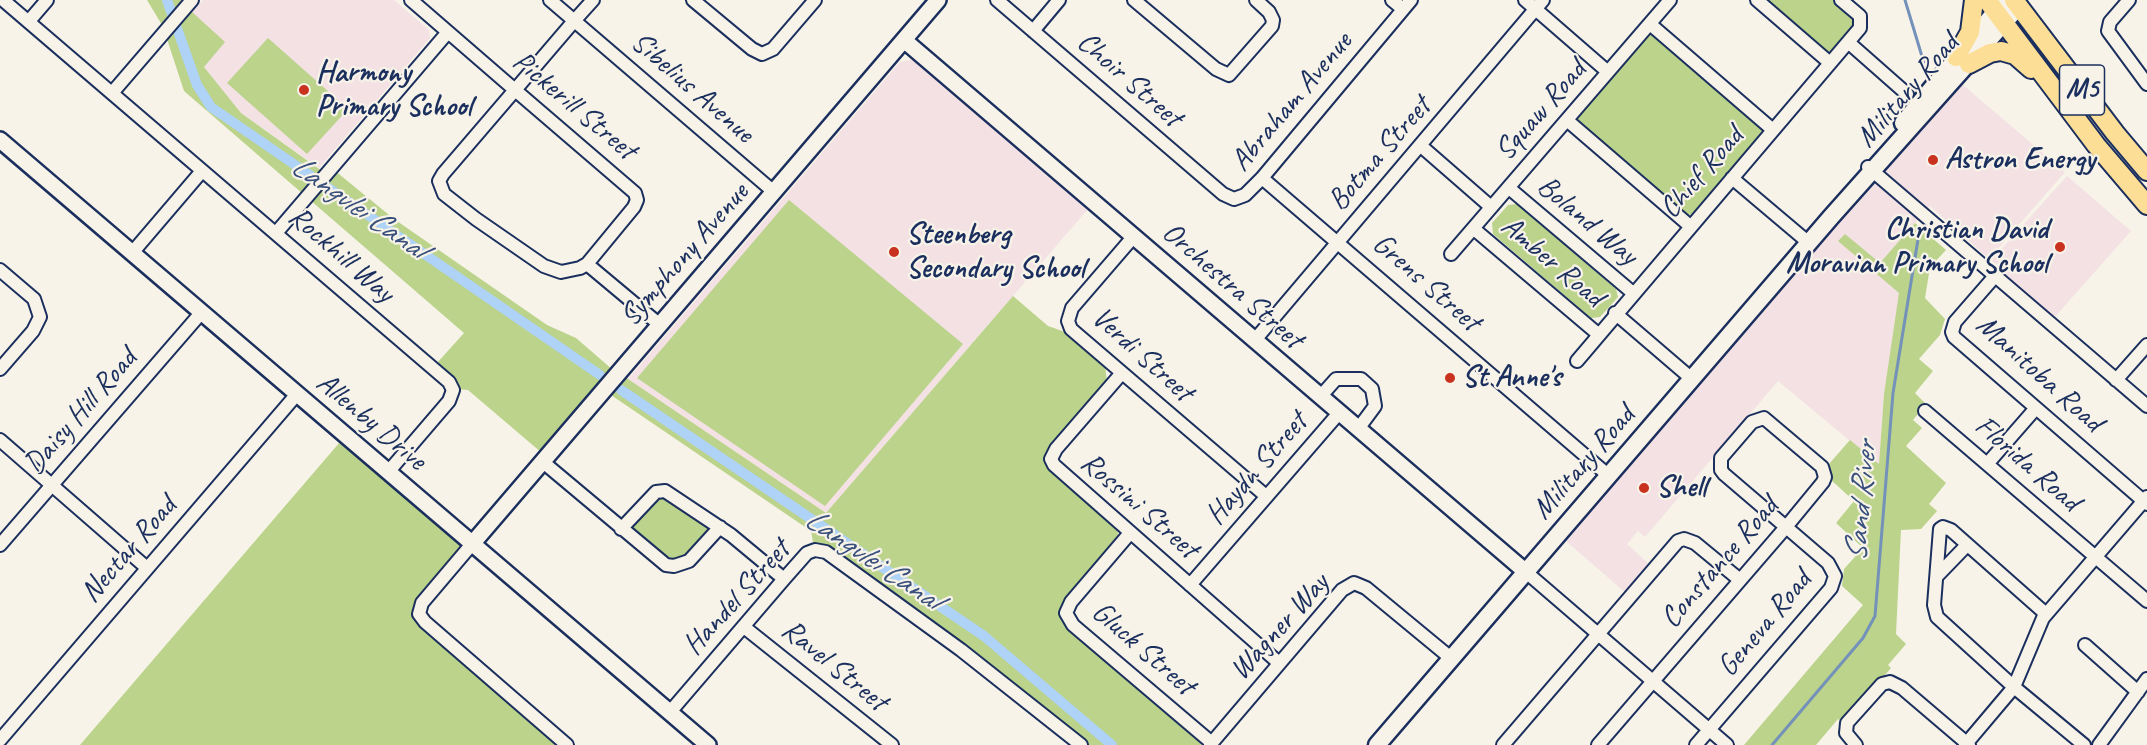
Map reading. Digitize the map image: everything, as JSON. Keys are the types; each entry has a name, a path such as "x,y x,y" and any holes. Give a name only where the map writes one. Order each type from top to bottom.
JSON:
{"main road":[{"path":"1974,0 1970,32 1962,60 1990,53 2008,53 2021,59 2060,98"},
{"name":"Military Road","path":"1377,745 1832,217 2007,6"},
{"name":"M5","path":"2007,6 2060,98 2147,205"},
{"name":"M5","path":"2007,6 2147,171"}],"street":[{"name":"Rockhill Way","path":"3,0 452,386 453,394 449,401 389,471"},
{"path":"29,21 47,0"},
{"path":"112,93 192,0"},
{"name":"Pickerill Street","path":"411,0 635,193 637,200 634,207 587,264"},
{"name":"Sibelius Avenue","path":"550,0 774,192"},
{"path":"593,0 443,174 439,181 439,188 476,219 544,266 561,272 587,264 660,325"},
{"path":"693,0 752,49 762,54 773,49 814,0"},
{"name":"Symphony Avenue","path":"472,544 938,0"},
{"name":"Choir Street","path":"997,0 1229,198"},
{"path":"1033,31 1059,0"},
{"path":"1134,0 1216,69 1229,75 1272,26 1272,16 1256,0"},
{"path":"1392,0 1407,5"},
{"path":"1525,0 1539,5 1608,72"},
{"name":"Squaw Road","path":"1451,254 1670,0"},
{"path":"1757,0 1830,63"},
{"name":"Chief Road","path":"1577,361 1633,292 1860,28 1860,16 1841,0"},
{"path":"2129,0 2110,22 2108,31 2146,81"},
{"name":"Abraham Avenue","path":"1229,198 1234,199 1245,195 1262,178 1407,5"},
{"name":"Botma Street","path":"1254,341 1539,5"},
{"path":"1650,24 1773,130"},
{"path":"276,233 448,32"},
{"name":"Orchestra Street","path":"904,40 1526,572"},
{"path":"1848,42 1907,94"},
{"path":"1568,121 1690,226"},
{"name":"Allenby Drive","path":"0,140 708,745"},
{"path":"1421,146 1491,207"},
{"path":"1871,169 2147,406"},
{"path":"132,253 202,171"},
{"name":"Grens Street","path":"1262,178 1609,476"},
{"path":"1732,178 1809,243"},
{"name":"Boland Way","path":"1509,188 1633,292"},
{"name":"Amber Road","path":"1474,229 1598,334"},
{"name":"Verdi Street","path":"1134,236 1072,308 1068,321 1076,335 1266,496"},
{"path":"0,270 34,299 40,317 33,331 0,369"},
{"name":"Manitoba Road","path":"1995,276 1955,322 1952,332 1958,340 2036,408 2146,501"},
{"name":"Daisy Hill Road","path":"0,545 201,313"},
{"path":"1616,313 1692,379"},
{"path":"2116,380 2147,345"},
{"name":"Rossini Street","path":"1121,374 1056,449 1051,459 1058,470 1279,663"},
{"path":"1320,397 1336,379 1356,377 1361,379 1372,389 1375,406 1358,429"},
{"name":"Nectar Road","path":"2,740 297,394"},
{"path":"1988,463 2036,408"},
{"name":"Florida Road","path":"1925,411 2147,601"},
{"name":"Haydn Street","path":"1190,585 1339,413"},
{"name":"Geneva Road","path":"1696,745 1834,581 1835,576 1832,567 1724,474 1720,466 1721,458 1752,422 1764,418 1817,462 1825,477"},
{"path":"0,440 147,568"},
{"path":"543,462 660,562 674,566 689,561 720,527"},
{"name":"Constance Road","path":"1598,745 1786,526 1825,477"},
{"path":"621,529 660,490 670,493 720,527 784,579"},
{"path":"1856,745 1846,733 1847,723 1881,684 1887,682 1898,685 1966,744 2014,687 2040,623 2046,614 2146,501"},
{"path":"2046,614 1951,530 1942,527 1938,535 1934,605 1937,617 2014,687 2084,745"},
{"name":"Gluck Street","path":"1130,533 1071,602 1066,613 1073,625 1211,744"},
{"path":"1503,745 1678,541 1684,539 1695,543 1740,580"},
{"path":"472,544 422,603 419,614 425,622 567,745"},
{"path":"1937,576 1967,545"},
{"name":"Handel Street","path":"670,712 807,553 815,550 826,552 961,650 1080,745"},
{"path":"1526,572 1727,745"},
{"name":"Wagner Way","path":"1211,744 1342,590 1354,583 1366,588 1452,659"},
{"name":"Ravel Street","path":"744,627 892,745"},
{"path":"2085,645 2138,692"},
{"path":"2099,745 2147,679"}],"shaded area":[{"name":"Harmony Primary School","path":"203,0 394,0 429,30 430,38 319,168 241,113 203,66 185,20"},
{"name":"Steenberg Secondary School","path":"914,59 1088,209 826,513 628,379 900,62"},
{"path":"1956,79 2065,172 1989,259 1930,206 1880,264 1845,234 1839,241 1900,293 1884,394 1879,465 1778,381 1645,537 1638,531 1627,544 1651,566 1627,594 1559,535"},
{"name":"Christian David Moravian Primary School","path":"2067,176 2131,231 2053,319 1989,263"}],"green space":[{"path":"147,0 181,0 182,2 162,25"},
{"path":"1762,0 1834,0 1852,15 1854,27 1834,50 1827,52 1820,49"},
{"path":"192,12 225,42 204,67 241,113 322,171 303,194 184,91 167,39"},
{"path":"1651,34 1657,35 1763,129 1761,136 1694,214 1681,213 1580,126 1577,120 1578,114 1644,37"},
{"path":"268,38 348,109 307,154 227,83"},
{"path":"334,170 394,219 547,325 576,338 613,370 542,453 468,390 458,389 452,378 437,363 464,333 310,200"},
{"path":"789,200 963,344 825,506 637,378"},
{"path":"1517,204 1616,289 1618,297 1600,317 1591,318 1493,234 1492,223 1508,205"},
{"path":"1915,223 1946,250 1930,267 1925,298 1945,319 1940,335 1919,359 1933,371 1915,393 1926,404 1913,420 1922,428 1906,446 1946,483 1929,504 1937,511 1921,529 1901,530 1896,634 1906,644 1888,665 1891,668 1843,723 1838,719 1816,745 1744,745 1863,605 1842,586 1844,569 1863,548 1836,523 1854,501 1830,479 1829,464 1850,440 1879,464 1884,394 1899,293 1838,241 1845,234 1880,263"},
{"path":"1013,296 1048,326 1068,333 1105,365 1107,382 1048,450 1045,460 1050,470 1115,526 1118,533 1117,542 1063,614 1199,738 1201,745 1085,745 814,547 811,531 611,395 626,377 826,513"},
{"path":"346,435 472,544 419,614 567,745 80,745"},
{"path":"662,495 709,528 690,557 670,563 632,530 634,524"}],"waterway":[{"name":"Langvlei Canal","path":"167,0 197,85 211,107 600,375"},
{"name":"Sand River","path":"1905,0 1927,73"},
{"name":"Sand River","path":"1772,745 1863,638 1875,616 1893,393 1920,227"},
{"name":"Langvlei Canal","path":"621,390 984,636 1112,745"}],"place":[{"name":"Harmony Primary School","path":"304,90"},
{"name":"Astron Energy","path":"1933,160"},
{"name":"Christian David Moravian Primary School","path":"2060,247"},
{"name":"Steenberg Secondary School","path":"894,252"},
{"name":"St Anne's","path":"1450,378"},
{"name":"Shell","path":"1644,488"}]}
